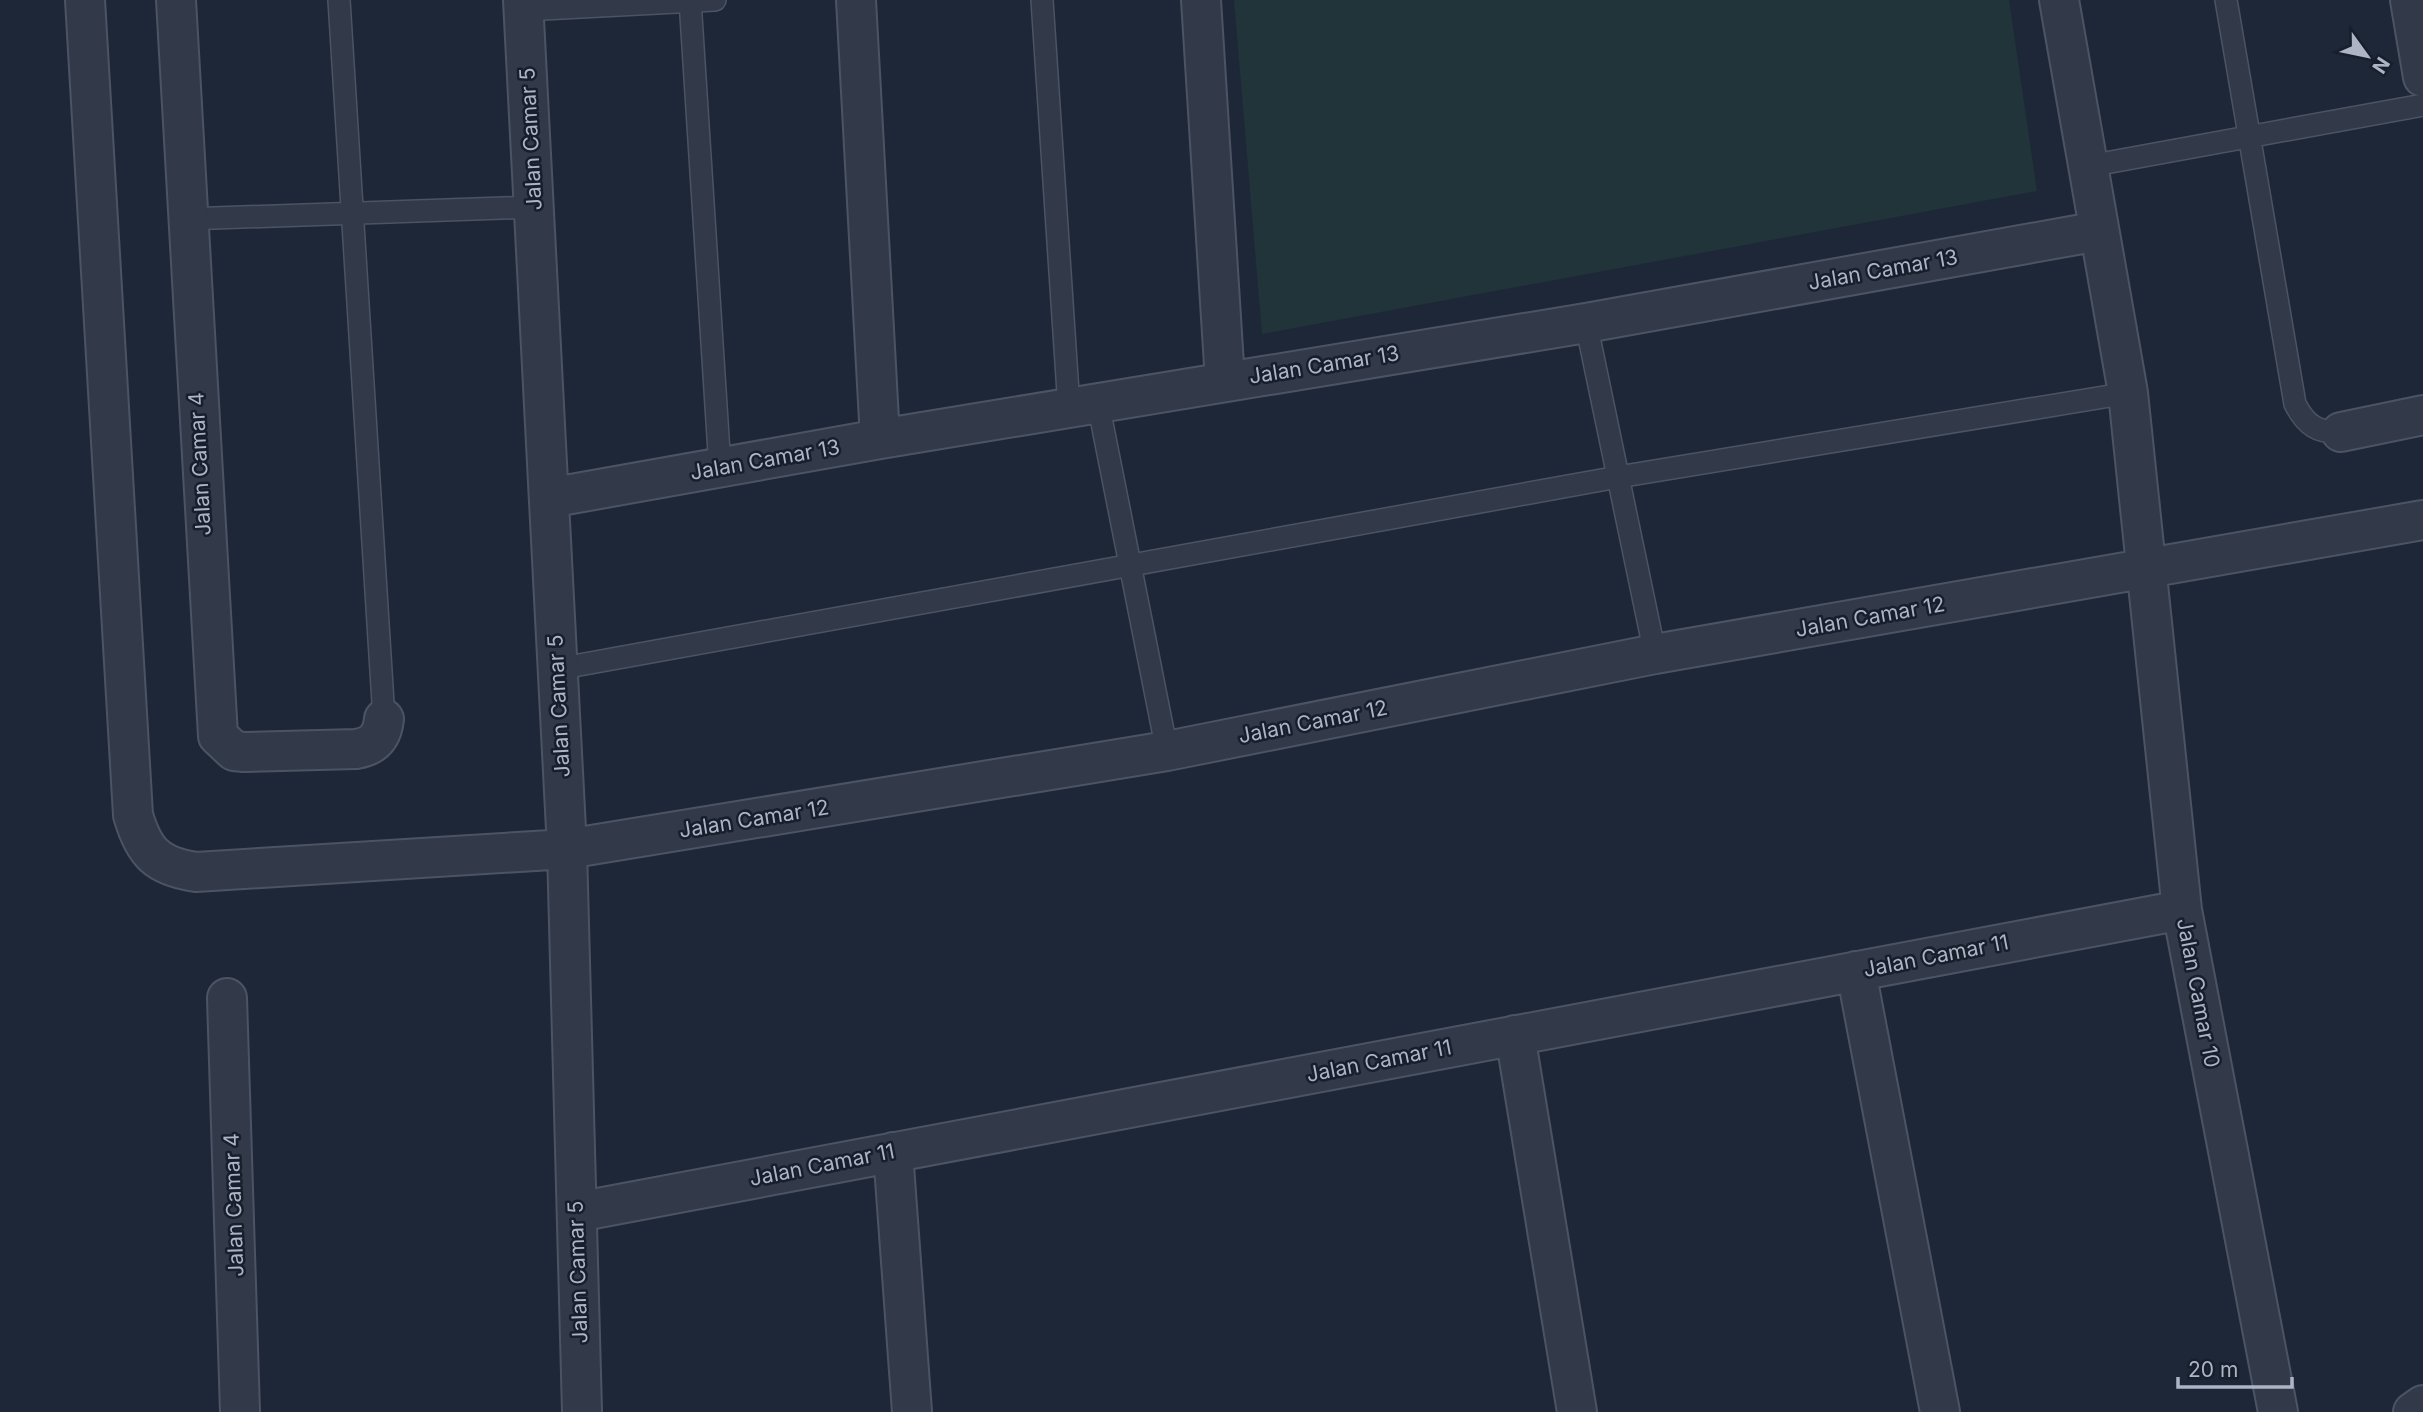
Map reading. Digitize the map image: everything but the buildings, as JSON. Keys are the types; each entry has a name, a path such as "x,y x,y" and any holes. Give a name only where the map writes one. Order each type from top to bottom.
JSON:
{"street":[{"name":"Jalan Camar 12","path":"85,0 133,815 139,837 153,856 173,868 196,872 567,849 1167,751 1655,654 2423,520"},
{"name":"Jalan Camar 4","path":"176,0 186,219 218,736 234,751 244,752 356,749 368,747 377,740 383,729 384,719"},
{"path":"856,0 880,439"},
{"path":"1201,0 1226,381"},
{"name":"Jalan Camar 10","path":"2059,0 2128,393 2182,910 2278,1412"},
{"path":"2410,0 2423,77"},
{"name":"Jalan Camar 5","path":"524,5 567,849 582,1412"},
{"name":"Jalan Camar 13","path":"549,498 880,439 1586,323 2099,231"},
{"path":"2341,432 2423,415"},
{"name":"Jalan Camar 11","path":"576,1212 2182,910"},
{"path":"1856,971 1940,1412"},
{"name":"Jalan Camar 4","path":"227,998 240,1412"},
{"path":"1515,1035 1577,1412"},
{"path":"893,1152 912,1412"},
{"path":"2413,1412 2423,1405"}],"lane":[{"path":"339,0 384,719"},
{"path":"524,5 715,0"},
{"path":"1042,0 1084,406 1131,567 1167,751"},
{"path":"2226,0 2295,404 2312,428 2325,433 2341,432"},
{"path":"690,1 720,468"},
{"path":"2089,166 2423,105"},
{"path":"186,219 534,207"},
{"path":"1586,323 1655,654"},
{"path":"557,669 1618,477 2128,393"}],"green space":[{"path":"1234,0 2009,0 2037,191 1262,334"}]}
